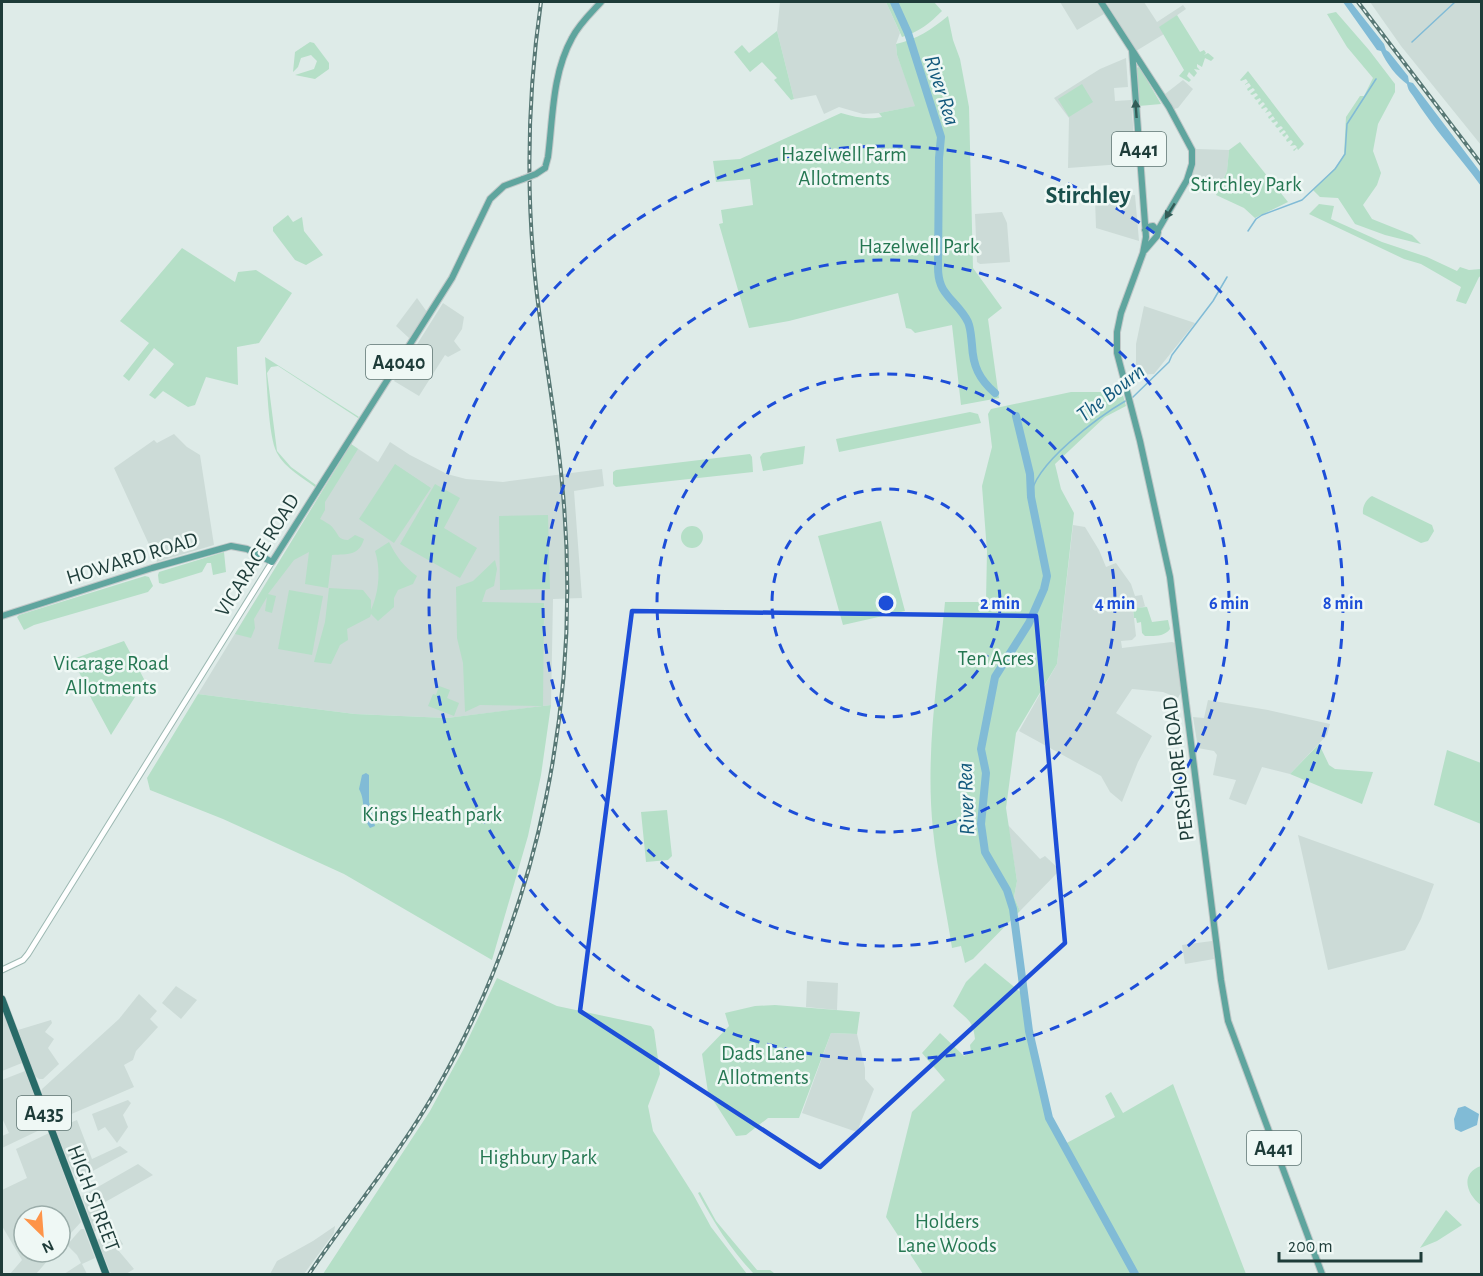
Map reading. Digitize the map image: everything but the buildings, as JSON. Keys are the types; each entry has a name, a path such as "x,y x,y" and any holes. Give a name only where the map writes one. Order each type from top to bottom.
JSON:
{"highway":[{"name":"HIGH STREET","path":"2,999 106,1275"}],"main road":[{"name":"VICARAGE ROAD","path":"2,970 23,960 28,954 452,278 490,199 504,186 540,172 544,168 548,157 562,60 576,31 601,2"},
{"name":"A441","path":"1101,2 1176,118 1192,150 1192,164 1187,180 1158,230"},
{"name":"A441","path":"1132,50 1148,236"},
{"path":"1133,69 1137,64 1143,67"},
{"path":"1148,236 1151,226 1158,230"},
{"name":"PERSHORE ROAD","path":"1158,230 1158,236 1148,236 1121,313 1117,332 1117,353 1170,577 1228,1021 1322,1275"},
{"name":"HOWARD ROAD","path":"2,616 152,568 231,546 247,549 272,562"}],"highlighted area":[{"path":"632,611 1036,616 1065,943 820,1167 580,1011"}],"shaded area":[{"path":"780,2 886,2 900,33 896,44 897,55 916,106 863,114 839,107 824,114 816,95 794,99 777,31"},
{"path":"1060,2 1096,2 1104,14 1077,30"},
{"path":"1106,2 1144,2 1157,22 1183,5 1186,9 1160,27 1164,34 1136,51"},
{"path":"1370,2 1481,2 1481,145 1401,46"},
{"path":"1126,58 1128,87 1114,88 1115,101 1131,100 1136,163 1068,168 1069,118 1054,98 1100,69"},
{"path":"1183,80 1193,89 1178,108 1174,109 1165,94"},
{"path":"1196,149 1229,150 1227,171 1217,193 1190,180 1196,164"},
{"path":"1135,195 1139,241 1096,228 1095,198"},
{"path":"1002,212 1007,223 1010,262 980,264 977,262 975,214"},
{"path":"417,298 427,312 409,338 396,326"},
{"path":"443,303 464,317 462,329 454,341 461,350 448,357 445,355 419,396 394,381"},
{"path":"1144,306 1195,323 1154,374 1136,375 1136,344"},
{"path":"174,434 187,447 200,455 214,545 157,562 114,468 154,440 157,443"},
{"path":"390,442 447,474 466,479 503,482 602,469 604,486 574,491 582,598 553,599 551,705 447,718 355,714 198,694 351,444 378,462"},
{"path":"1073,525 1085,527 1106,567 1116,563 1131,584 1135,596 1142,595 1145,606 1147,606 1133,609 1136,636 1132,640 1121,641 1122,648 1175,643 1181,692 1178,698 1163,692 1132,689 1116,713 1152,736 1138,762 1122,802 1110,792 1101,776 1019,731 1057,664"},
{"path":"1208,700 1330,724 1327,735 1290,774 1262,767 1246,805 1229,799 1236,780 1213,775 1217,755 1214,751 1198,748 1193,717 1204,718"},
{"path":"1008,825 1040,859 1045,856 1060,870 1020,911 1014,897 1017,881"},
{"path":"1298,835 1434,884 1421,919 1405,950 1328,970"},
{"path":"1212,941 1214,959 1185,964 1182,945"},
{"path":"807,981 838,983 837,1010 806,1007"},
{"path":"176,986 197,1000 181,1019 162,1003"},
{"path":"139,994 157,1011 150,1019 158,1027 136,1051 133,1060 124,1065 134,1087 53,1122 41,1094 42,1089 119,1019"},
{"path":"2,1009 22,1063 2,1071"},
{"path":"51,1020 52,1023 45,1032 54,1039 48,1048 59,1064 43,1079 39,1079 35,1076 18,1030"},
{"path":"831,1033 857,1034 865,1068 865,1079 874,1089 857,1132 802,1113"},
{"path":"25,1071 46,1127 2,1148 2,1136 9,1133 2,1118 2,1080"},
{"path":"128,1100 131,1103 123,1115 128,1127 117,1143 105,1127 98,1131 92,1114"},
{"path":"77,1120 92,1159 120,1146 128,1152 76,1180 55,1129"},
{"path":"49,1133 81,1222 72,1232 72,1204 12,1204 12,1243 2,1226 2,1190 27,1178 16,1149"},
{"path":"138,1164 153,1175 100,1205 109,1224 94,1232 82,1196"},
{"path":"335,1226 334,1233 304,1274 270,1274 277,1261"},
{"path":"81,1229 84,1229 95,1258 82,1264 87,1274 64,1274 81,1263 72,1250 72,1239"},
{"path":"114,1230 123,1244 118,1250 134,1269 126,1274 111,1274 97,1240"},
{"path":"19,1264 45,1264 36,1274 10,1274"}],"green space":[{"path":"886,2 934,2 942,11 924,27 902,37"},
{"path":"1336,12 1395,84 1395,92 1378,124 1373,151 1381,173 1377,185 1363,205 1372,219 1412,235 1421,244 1385,235 1355,224 1338,198 1320,197 1313,190 1337,166 1344,154 1346,117 1360,96 1364,96 1373,78 1347,47 1327,14"},
{"path":"1177,15 1200,52 1204,50 1206,53 1204,55 1208,53 1214,58 1211,61 1205,58 1202,67 1197,64 1200,70 1194,69 1197,73 1194,77 1189,72 1187,76 1191,80 1189,82 1179,76 1184,70 1159,27"},
{"name":"Hazelwell Park","path":"948,16 960,59 969,107 973,268 1002,308 988,319 999,398 961,405 952,325 915,333 906,328 898,293 789,321 749,328 719,224 723,223 721,210 753,205 750,179 716,182 713,161 740,159 841,113 861,118 877,118 882,117 879,113 915,106 897,55 896,44 924,33"},
{"path":"777,31 794,99 791,100 774,80 777,78 762,62 750,72 734,52 742,45 749,53"},
{"path":"310,42 314,43 329,63 329,69 315,79 295,75 314,69 317,61 311,55 301,58 298,67 293,72 295,52"},
{"path":"1138,67 1161,104 1139,106 1135,70"},
{"path":"1248,71 1304,144 1298,150 1297,148 1293,150 1297,147 1295,145 1290,146 1293,142 1291,140 1287,142 1289,137 1287,134 1284,137 1282,135 1286,132 1284,130 1280,133 1279,131 1283,128 1275,126 1277,121 1273,123 1271,121 1275,119 1273,116 1269,119 1268,117 1272,114 1270,111 1265,113 1268,109 1261,108 1265,104 1263,102 1259,105 1260,98 1256,100 1254,98 1258,95 1250,94 1255,90 1253,88 1248,91 1247,89 1251,86 1249,83 1244,85 1248,82 1246,79 1240,80"},
{"path":"1082,84 1093,102 1069,117 1058,99"},
{"name":"Stirchley Park","path":"1240,142 1288,202 1255,218 1244,208 1216,195 1227,171 1229,150"},
{"path":"1319,204 1334,206 1331,219 1382,242 1427,257 1457,271 1460,267 1469,270 1481,269 1481,276 1466,304 1456,301 1461,287 1421,264 1404,259 1309,214"},
{"path":"288,215 293,222 302,217 304,231 323,255 306,265 295,260 273,231 273,227"},
{"path":"182,248 235,282 238,272 256,270 292,293 259,343 237,347 238,385 206,377 195,405 188,407 163,391 155,399 149,395 174,364 154,348 129,381 123,376 149,343 120,321"},
{"path":"265,357 359,417 278,366 271,367 267,373 277,451 291,467 316,485 315,487 289,468 277,453 270,421"},
{"name":"Ten Acres","path":"1071,392 1122,392 1126,406 1105,417 1055,464 1061,489 1074,513 1057,664 1016,733 1006,808 1017,881 1014,897 1020,911 973,959 965,963 961,946 952,948 937,859 931,801 933,715 945,602 986,602 987,551 982,486 992,447 988,414 991,409"},
{"path":"970,412 978,414 981,423 839,452 836,439"},
{"path":"351,444 358,449 325,502 325,510 320,519 331,526 342,539 348,540 355,535 364,539 362,545 352,553 332,555 328,588 305,584 309,552 294,560 268,594 276,596 272,613 265,611 267,597 254,619 255,628 251,638 235,634"},
{"path":"805,446 803,464 763,471 760,457 763,453"},
{"path":"750,454 753,472 616,487 613,484 613,472 616,470"},
{"path":"395,464 431,488 394,543 359,519"},
{"path":"435,484 460,498 444,528 477,548 460,578 400,544"},
{"path":"1372,496 1432,525 1434,531 1428,541 1421,543 1363,514 1365,504"},
{"path":"548,515 550,589 500,590 499,516"},
{"path":"881,521 905,611 843,625 818,536"},
{"path":"692,526 700,529 703,537 700,545 692,548 684,545 681,537 684,529"},
{"path":"389,542 401,561 417,576 413,584 398,590 394,598 394,607 378,621 371,614 370,617 347,629 348,640 340,645 331,664 314,662 325,622 329,588 363,590 371,600 371,610 378,581 375,551"},
{"path":"224,552 226,572 213,575 211,563 207,563 202,572 163,584 159,583 159,572"},
{"name":"Kings Heath park","path":"495,560 497,569 494,586 486,590 482,602 544,603 543,706 551,705 541,775 528,836 492,960 344,874 223,819 150,790 147,778 198,694 355,714 447,718 542,706 480,705 465,712 463,663 457,638 456,587 473,581"},
{"path":"145,576 149,577 153,586 148,592 34,625 24,630 17,617 19,615"},
{"path":"289,590 323,596 312,655 278,649"},
{"path":"1147,607 1152,622 1168,620 1170,629 1168,632 1155,636 1145,636 1142,633 1141,622 1137,623 1134,618 1133,608"},
{"name":"Vicarage Road Allotments","path":"124,641 145,681 111,735 73,659"},
{"path":"439,686 450,690 447,698 459,703 454,716 428,706"},
{"path":"1319,744 1329,765 1335,769 1373,772 1362,804 1290,774"},
{"path":"1447,750 1481,763 1481,824 1434,805"},
{"path":"667,810 672,856 668,860 646,862 641,812"},
{"name":"Holders Lane Woods","path":"985,963 1024,995 1029,1031 1049,1118 1063,1145 1115,1117 1105,1096 1111,1092 1123,1113 1173,1084 1246,1274 923,1274 886,1217 912,1112 945,1080 922,1053 940,1033 964,1056 971,1052 970,1045 975,1039 973,1027 953,1006 966,982"},
{"name":"Highbury Park","path":"497,978 557,1006 651,1026 654,1030 660,1074 648,1106 653,1131 711,1227 747,1274 323,1274 430,1111 463,1050"},
{"name":"Dads Lane Allotments","path":"775,1005 860,1012 857,1034 831,1033 799,1118 768,1118 746,1135 736,1136 708,1092 702,1054 729,1026 725,1013 755,1006"},
{"path":"1482,1166 1481,1205 1469,1190 1468,1179 1474,1169"},
{"path":"700,1192 716,1221 757,1270 770,1270 774,1273 754,1274 730,1246 698,1193"},
{"path":"1446,1210 1462,1225 1437,1241 1420,1248"}],"water":[{"path":"1343,2 1351,2 1408,76 1409,82 1413,83 1481,173 1481,186 1429,119 1409,91 1407,84 1399,78 1381,51 1377,50"},
{"path":"366,773 369,775 369,802 375,826 370,828 365,817 363,799 359,789 362,775"},
{"path":"1465,1106 1479,1114 1477,1125 1461,1132 1455,1129 1454,1119 1458,1108"}],"waterway":[{"name":"River Rea","path":"894,2 908,33 941,137 938,267 940,281 946,294 968,322 975,366 985,383 995,393"},
{"name":"The Bourn","path":"1412,42 1455,2"},
{"name":"The Bourn","path":"1248,231 1256,219 1262,215 1302,200 1335,169 1345,154 1347,124 1376,79"},
{"name":"The Bourn","path":"1132,398 1169,362 1213,301 1227,277"},
{"name":"The Bourn","path":"1031,497 1034,484 1055,456 1085,429 1127,400"},
{"name":"River Rea","path":"1016,416 1030,474 1031,497 1047,576 1044,589 1029,623 995,677 981,749 986,773 981,824 985,852 1007,890 1013,909 1029,1031 1049,1118 1135,1274"}],"railway":[{"path":"309,1274 421,1116 472,1022 503,949 527,874 546,797 559,719 566,641 567,562 562,483 538,303 530,208 531,105 541,2"},
{"path":"1358,2 1482,165"}],"district":[{"name":"Stirchley","path":"1088,195"}],"park label":[{"name":"Hazelwell Farm Allotments","path":"844,166"}]}
